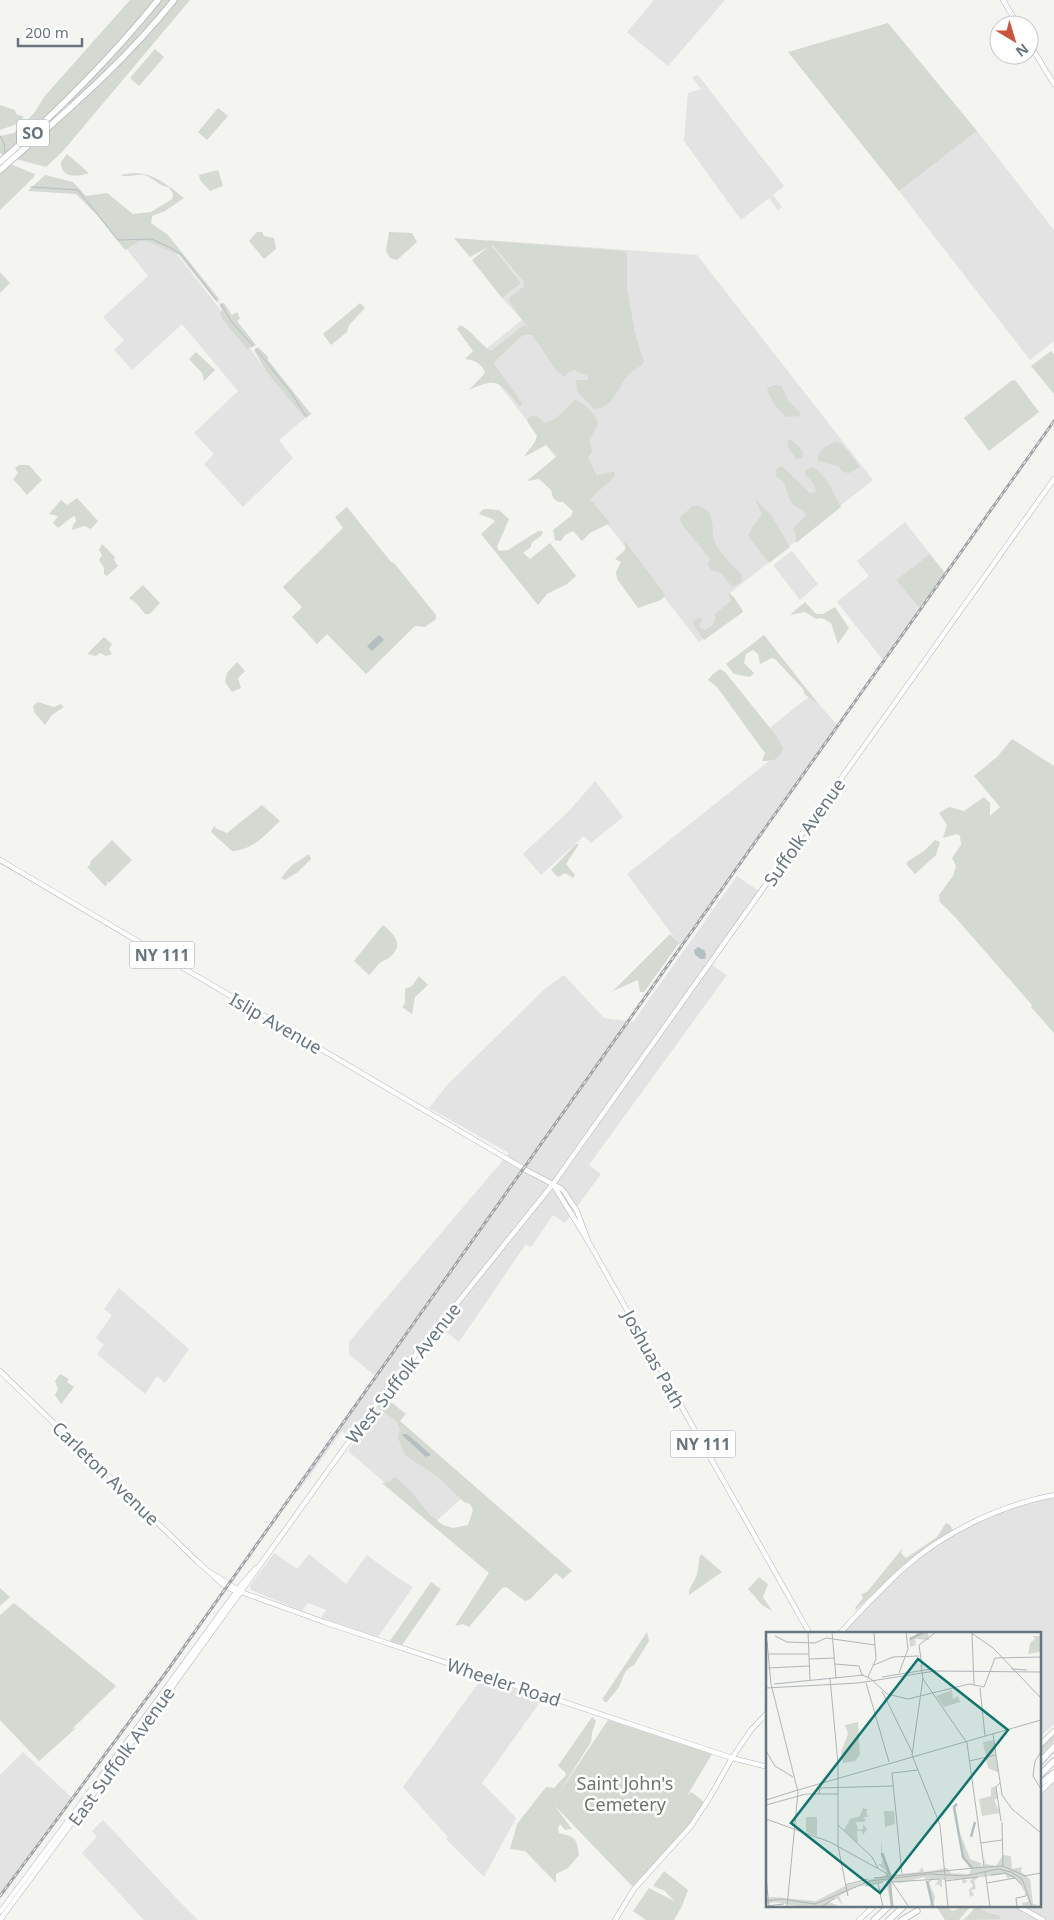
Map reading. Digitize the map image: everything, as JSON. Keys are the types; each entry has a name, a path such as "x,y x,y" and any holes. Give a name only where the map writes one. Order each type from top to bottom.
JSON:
{"highway":[{"name":"SO","path":"0,162 82,86 158,0"},
{"name":"SO","path":"0,170 107,75 136,46 174,0"},
{"path":"1042,1760 1054,1743"},
{"path":"1045,1756 1054,1748"},
{"path":"1042,1773 1054,1761"},
{"path":"1042,1782 1054,1772"},
{"path":"872,1920 881,1908"},
{"path":"872,1920 887,1908"},
{"path":"889,1920 902,1908"},
{"path":"902,1920 917,1911"}],"main road":[{"path":"1003,0 1012,15"},
{"path":"1039,59 1054,84"},
{"name":"Suffolk Avenue","path":"553,1184 1054,479"},
{"name":"Islip Avenue","path":"0,860 553,1184"},
{"name":"Joshuas Path","path":"553,1184 588,1241 809,1632"},
{"name":"Joshuas Path","path":"553,1184 566,1193 577,1211 588,1241"},
{"name":"West Suffolk Avenue","path":"238,1591 251,1572 259,1566 376,1404 553,1184"},
{"path":"568,1206 577,1211"},
{"name":"Carleton Avenue","path":"0,1371 198,1562 228,1586"},
{"path":"841,1632 903,1569 931,1548 985,1518 1014,1506 1054,1495"},
{"path":"228,1586 229,1601"},
{"name":"Wheeler Road","path":"228,1586 318,1620 732,1758 766,1766"},
{"name":"East Suffolk Avenue","path":"0,1912 238,1591"},
{"name":"East Suffolk Avenue","path":"0,1920 132,1742 238,1591"},
{"path":"616,1920 634,1889 691,1826 732,1758 751,1730 766,1714"},
{"path":"1042,1743 1054,1731"},
{"path":"1042,1790 1054,1778"},
{"path":"859,1920 872,1908"},
{"path":"907,1920 921,1908"},
{"path":"1022,1908 1043,1920"}],"shaded area":[{"path":"654,0 725,0 668,66 627,32"},
{"path":"698,75 784,186 773,195 782,207 778,210 769,198 741,220 684,141 688,93 701,89 692,77"},
{"path":"977,131 1054,230 1054,341 1030,360 899,191"},
{"path":"153,224 305,418 279,440 293,458 243,507 204,464 214,454 194,433 238,391 182,324 132,370 114,350 124,340 103,317 148,276 125,247"},
{"path":"487,240 697,255 873,480 730,593 742,609 699,642 477,356 522,320 502,298 521,283"},
{"path":"905,522 930,554 896,580 919,609 883,660 837,602 869,576 857,561"},
{"path":"792,551 818,584 800,600 773,565"},
{"path":"379,635 384,640 372,651 367,646"},
{"path":"811,695 837,725 680,945 627,874 783,750 767,730"},
{"path":"595,781 623,817 591,843 584,836 541,875 523,854 570,810"},
{"path":"737,876 763,894 712,965 727,975 589,1165 601,1174 565,1223 553,1215 531,1247 526,1244 459,1342 436,1324 376,1400 409,1429 464,1496 433,1524 348,1451 355,1441 342,1431 298,1492 294,1489 375,1376 349,1354 349,1342 509,1153 429,1108 448,1084 546,988 564,975 604,1018 633,1022"},
{"path":"698,947 704,950 706,954 705,959 695,955 694,950"},
{"path":"119,1288 189,1349 165,1383 157,1376 145,1394 97,1354 104,1345 96,1338 112,1315 104,1309"},
{"path":"403,1434 407,1434 431,1455 426,1457"},
{"path":"1054,1494 1054,1724 1042,1735 1042,1632 841,1632 902,1569 929,1549 985,1517"},
{"path":"274,1553 297,1569 309,1554 346,1584 367,1555 413,1587 378,1637 321,1618 326,1610 308,1603 302,1611 251,1590 250,1586"},
{"path":"482,1678 543,1698 482,1783 516,1818 484,1877 446,1839 448,1837 403,1787"},
{"path":"23,1752 71,1797 0,1893 0,1775"},
{"path":"1054,1782 1054,1920 962,1920 977,1908 1042,1908 1042,1795"},
{"path":"103,1820 198,1920 144,1920 82,1853 97,1837 92,1831"}],"green space":[{"path":"130,0 156,0 138,22 63,102 3,155 0,153 0,136 14,133 35,112 44,97"},
{"path":"161,0 172,0 138,41 69,106 68,103"},
{"path":"177,0 190,0 63,151 46,167 16,159 113,72"},
{"path":"888,23 977,131 899,191 788,52"},
{"path":"155,49 164,57 139,86 130,78"},
{"path":"0,105 15,110 16,114 24,117 17,124 0,130"},
{"path":"218,108 228,116 207,140 198,132"},
{"path":"67,154 89,173 75,176 67,174 62,168 61,162"},
{"path":"10,164 35,174 0,210 0,173"},
{"path":"218,170 223,186 210,191 200,180 199,175"},
{"path":"133,173 154,177 166,184 184,198 165,211 152,216 151,223 168,235 220,300 215,300 179,255 148,241 139,241 125,250 97,215 76,194 28,191 45,175 73,182 86,196 107,193 133,214 151,212 172,199 173,194 169,187 163,186 147,176 120,175"},
{"path":"257,232 262,232 264,236 274,238 276,249 264,259 249,241"},
{"path":"389,232 412,233 417,242 397,260 390,258 386,251"},
{"path":"454,238 624,251 627,254 627,288 635,333 644,362 629,374 607,405 594,409 577,391 576,380 588,380 588,376 574,370 567,373 565,377 556,370 532,335 523,335 494,364 522,403 520,406 498,384 487,383 469,390 485,373 478,363 465,359 473,351 457,329 460,325 465,328 491,351 524,325 528,328 508,299 523,287 524,282 494,246 491,245 521,283 502,298 472,260 488,247 470,257"},
{"path":"0,272 10,283 0,293"},
{"path":"224,303 232,315 237,312 240,318 237,321 256,345 247,349 221,317 220,313 222,310 219,304"},
{"path":"360,303 365,308 349,325 347,332 331,345 323,334"},
{"path":"258,347 268,357 268,360 311,414 306,418 266,371 254,350"},
{"path":"1051,351 1054,354 1054,394 1031,366"},
{"path":"196,352 215,370 204,381 202,373 189,359"},
{"path":"1015,380 1039,412 989,451 964,418 1011,381"},
{"path":"775,385 782,386 788,401 799,411 800,416 786,417 777,407 767,388"},
{"path":"575,400 589,409 598,424 589,440 592,451 588,457 597,476 615,472 615,476 590,499 610,523 590,533 582,541 573,531 565,535 561,541 555,540 553,530 571,516 573,511 563,502 558,502 553,498 551,490 539,479 527,481 557,456 546,445 524,457 537,436 527,421 529,417 534,416 545,423 555,419"},
{"path":"790,439 800,448 803,453 802,458 796,459 789,449 787,442"},
{"path":"835,442 841,443 860,467 849,473 843,472 838,466 818,461 821,451"},
{"path":"19,465 29,465 42,480 27,495 13,479 18,473 15,468"},
{"path":"782,466 810,493 816,492 814,485 805,474 806,470 812,467 826,480 841,507 796,543 793,529 806,515 803,510 794,505 788,495 784,482 776,476 776,469"},
{"path":"77,498 98,521 91,529 84,526 72,530 76,521 75,516 58,528 53,523 58,516 49,514 61,500 67,505"},
{"path":"755,499 771,515 790,547 769,563 748,536 762,515"},
{"path":"693,506 701,507 710,514 716,545 742,575 741,582 733,587 722,573 710,569 708,564 710,559 681,523 680,517"},
{"path":"347,507 436,615 436,619 425,627 415,626 366,674 327,634 317,644 292,617 302,607 283,587 343,528 335,517"},
{"path":"482,510 499,510 509,519 497,547 499,551 508,550 538,531 542,531 541,536 523,553 530,559 550,543 576,576 567,584 547,594 538,605 481,534 495,521 479,514"},
{"path":"625,541 663,592 665,596 661,600 638,608 617,579 616,572 621,562 615,559 625,550"},
{"path":"102,544 115,557 114,560 118,566 107,576 104,574 104,568 99,560 102,555 99,550"},
{"path":"930,554 945,573 919,608 896,580"},
{"path":"143,585 160,603 150,614 145,614 129,598"},
{"path":"728,593 734,597 743,612 704,640 693,624 694,620 703,619 699,628 705,630 710,627 715,620 715,614 731,601"},
{"path":"805,602 816,614 823,614 835,607 849,628 838,644 831,623 822,618 816,619 805,612 790,615"},
{"path":"764,635 817,702 805,695 803,689 775,659 772,658 760,664 758,654 753,650 746,654 744,663 754,673 750,677 734,674 726,664"},
{"path":"104,637 112,644 109,649 112,654 106,656 100,653 96,656 87,654"},
{"path":"237,662 245,671 238,678 241,688 232,692 225,682 227,673"},
{"path":"720,669 725,672 778,738 783,749 777,758 762,761 765,753 717,687 708,680"},
{"path":"38,702 54,707 61,704 64,707 52,715 45,725 34,712 33,706"},
{"path":"1012,739 1054,766 1054,1033 1031,1007 1032,1005 940,902 939,895 953,876 956,866 952,858 961,845 960,836 957,834 943,838 947,825 939,813 949,807 964,811 984,797 990,803 990,816 1000,807 974,776 997,757"},
{"path":"262,805 280,821 252,845 232,851 211,832 214,826 227,833"},
{"path":"112,840 132,860 109,883 107,881 105,886 87,867"},
{"path":"935,840 940,842 936,855 915,874 907,865 907,862 924,851"},
{"path":"576,844 579,844 566,864 575,875 573,878 565,873 558,877 551,870"},
{"path":"309,854 311,859 298,872 285,880 281,878 291,866"},
{"path":"383,925 394,936 397,948 390,957 380,963 369,975 354,961"},
{"path":"670,934 679,943 644,992 640,992 638,980 613,991"},
{"path":"419,976 428,985 415,997 412,1014 402,1007 405,1003 405,989 412,986"},
{"path":"60,1374 69,1379 67,1382 74,1387 61,1404 55,1395 58,1389 55,1381"},
{"path":"387,1399 406,1414 400,1421 572,1571 563,1579 556,1573 530,1599 525,1601 506,1587 502,1588 469,1627 463,1624 455,1626 489,1573 382,1483 389,1482 395,1477 409,1489 430,1515 443,1525 453,1528 468,1525 473,1510 470,1504 464,1502 439,1478 405,1455 398,1438 400,1429 396,1421 379,1408 380,1404"},
{"path":"946,1523 953,1530 912,1558 856,1610 855,1608 863,1598 861,1594 867,1592 902,1549 901,1553 906,1558 937,1537"},
{"path":"701,1554 722,1572 689,1595 697,1574"},
{"path":"759,1577 768,1584 763,1597 772,1611 762,1605 748,1589"},
{"path":"431,1582 441,1589 402,1645 390,1641"},
{"path":"0,1588 10,1597 0,1606"},
{"path":"14,1603 116,1686 72,1729 84,1721 39,1761 0,1720 0,1615"},
{"path":"647,1632 649,1641 634,1665 626,1671 620,1685 607,1702 604,1702 603,1698"},
{"name":"Saint John's Cemetery","path":"592,1717 596,1721 591,1742 555,1799 608,1720 712,1754 687,1796 691,1792 701,1799 704,1804 689,1825 633,1887 554,1805 572,1829 565,1830 560,1824 558,1828 559,1833 574,1839 579,1855 568,1868 556,1874 556,1883 525,1851 510,1849 517,1824 546,1787 554,1788 566,1775 558,1766"},
{"path":"1054,1733 1054,1741 1042,1754 1042,1746"},
{"path":"664,1871 688,1890 674,1920 646,1920 633,1911 649,1888 674,1901 665,1891 653,1886"},
{"path":"937,1908 949,1908 952,1911 959,1908 969,1908 959,1920 945,1920"},
{"path":"974,1908 1000,1916 1001,1919 965,1920"}],"waterway":[{"path":"0,136 4,143 5,154"},
{"path":"31,187 78,190 118,240 152,239 181,254 218,302"},
{"path":"221,304 231,321 253,346"},
{"path":"256,349 292,394 306,416"}],"railway":[{"path":"0,1896 167,1671 1054,421"}]}
